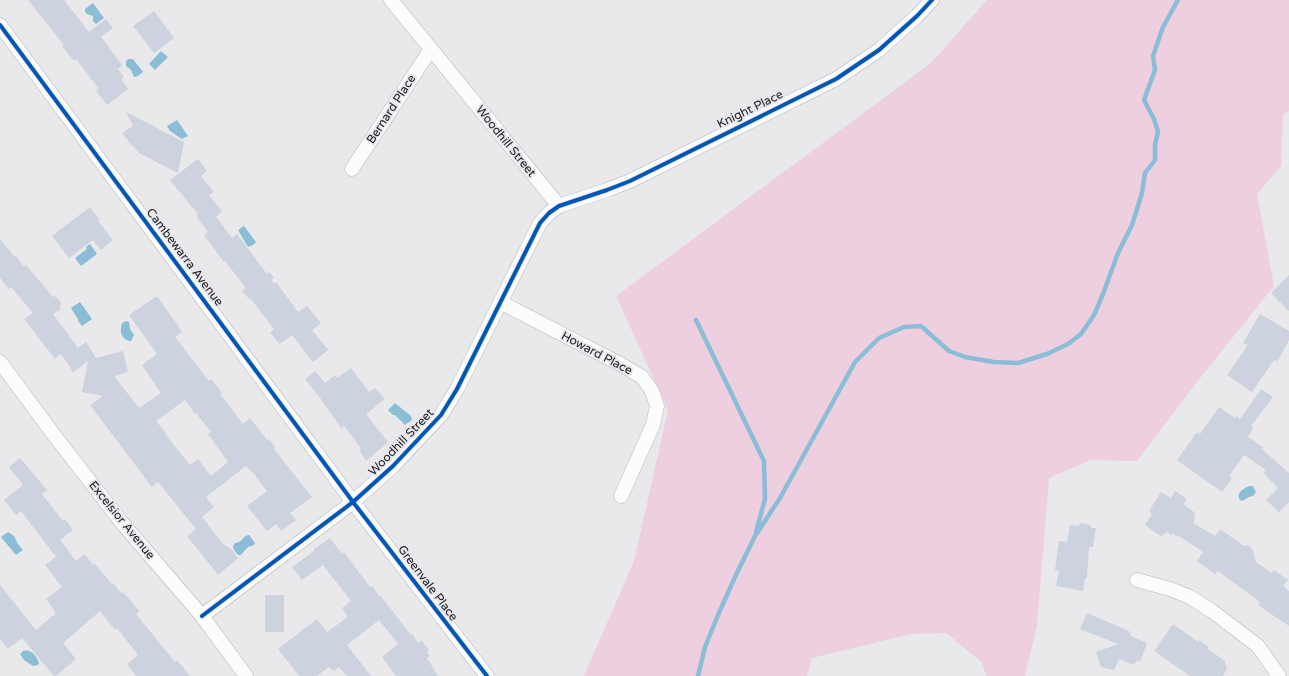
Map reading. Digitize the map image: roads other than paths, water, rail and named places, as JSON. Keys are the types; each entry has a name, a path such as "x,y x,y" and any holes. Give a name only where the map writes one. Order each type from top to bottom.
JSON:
{"street":[{"name":"Woodhill Street","path":"202,616 353,502 393,466 442,415 457,389 540,223 549,213 559,206 391,0"},
{"name":"Knight Place","path":"559,206 630,181 836,79 879,50 917,16 932,0"},
{"name":"Cambewarra Avenue","path":"0,25 353,502"},
{"name":"Bernard Place","path":"352,169 431,49"},
{"name":"Howard Place","path":"500,302 620,364 642,377 652,391 657,406 653,425 621,496"},
{"name":"Excelsior Avenue","path":"0,362 123,524 202,616 246,676"},
{"name":"Greenvale Place","path":"353,502 487,676"},
{"path":"1137,580 1170,589 1190,597 1212,611 1258,646 1279,676"}],"water":[{"path":"93,3 104,18 96,24 93,21 93,16 85,12 85,9"},
{"path":"161,51 168,57 155,70 149,64"},
{"path":"133,59 143,72 138,76 134,77 131,70 126,66 126,61"},
{"path":"177,120 188,136 182,139 170,131 167,126"},
{"path":"244,226 256,242 248,247 238,230"},
{"path":"90,244 97,254 81,266 75,258 87,249 86,247"},
{"path":"80,302 92,319 82,326 71,308"},
{"path":"126,321 129,322 130,329 134,335 131,341 123,338 121,333 122,323"},
{"path":"395,403 411,416 412,420 405,425 388,410"},
{"path":"1249,486 1253,486 1256,492 1253,496 1242,501 1239,499 1239,494"},
{"path":"8,532 14,536 23,550 16,555 1,537"},
{"path":"248,535 255,543 254,545 248,547 241,555 238,555 233,546 235,543 239,542"},
{"path":"23,651 33,653 38,660 38,665 33,666 24,660 20,654"}],"waterway":[{"path":"698,676 705,647 718,615 755,536 780,498 855,362 879,338 904,327 921,326 949,351 965,357 994,362 1018,363 1047,354 1068,344 1081,334 1094,315 1103,294 1118,253 1132,225 1142,193 1145,173 1155,160 1155,145 1158,132 1154,119 1144,100 1155,70 1153,56 1163,27 1178,0"},
{"path":"696,320 764,461 765,499 756,532"}]}
